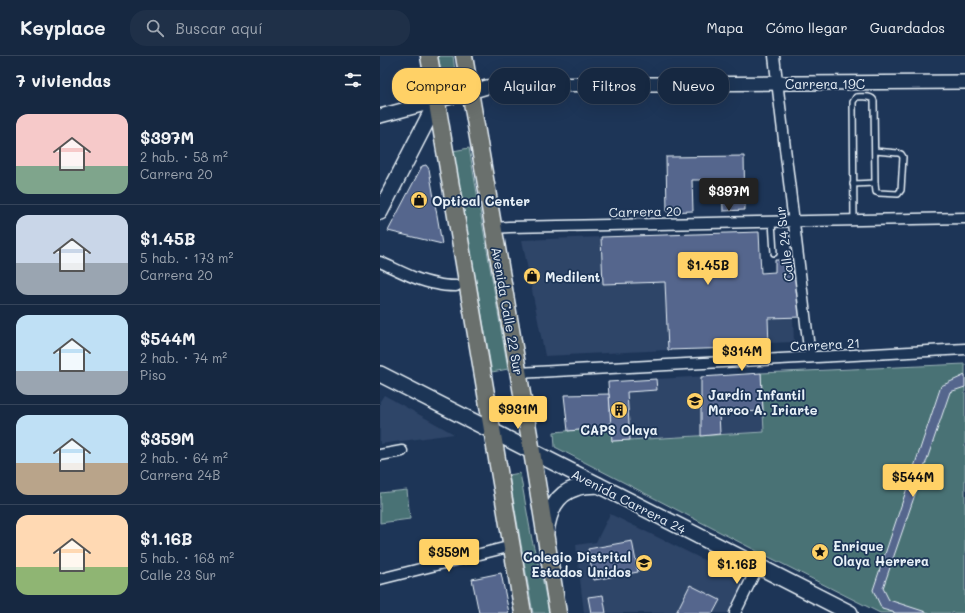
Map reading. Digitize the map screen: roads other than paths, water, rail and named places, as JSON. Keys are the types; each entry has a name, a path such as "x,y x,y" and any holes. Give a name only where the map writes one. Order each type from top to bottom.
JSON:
{"main road":[{"path":"429,56 431,68"},
{"name":"Avenida Calle 22 Sur","path":"464,56 466,68"},
{"path":"380,212 435,104"},
{"path":"438,104 523,613"},
{"name":"Avenida Calle 22 Sur","path":"472,104 558,613"},
{"name":"Avenida Carrera 24","path":"380,374 850,613"},
{"path":"545,534 548,517 558,499 575,488 598,485"}],"street":[{"name":"Calle 24 Sur","path":"774,56 810,357"},
{"name":"Carrera 19C","path":"481,89 503,85 965,82"},
{"name":"Carrera 19C","path":"380,116 426,104"},
{"name":"Carrera 20","path":"494,228 965,218"},
{"path":"380,262 422,280 436,284 456,286"},
{"name":"Carrera 21","path":"518,373 965,349"},
{"path":"380,455 402,451"},
{"path":"380,579 512,546"},
{"path":"735,613 758,566"}],"lane":[{"path":"854,221 853,102 856,97 871,97 873,99 875,190 879,193 898,194 901,190 903,157 898,153 875,151"},
{"path":"853,184 875,183"},
{"path":"772,222 774,253"}],"place":[{"name":"Optical Center","path":"419,200"},
{"name":"Medilent","path":"532,276"},
{"name":"Jardín Infantil Marco A. Iriarte","path":"695,401"},
{"name":"CAPS Olaya","path":"619,410"},
{"name":"Enrique Olaya Herrera","path":"820,552"},
{"name":"Colegio Distrital Estados Unidos","path":"644,563"}]}
